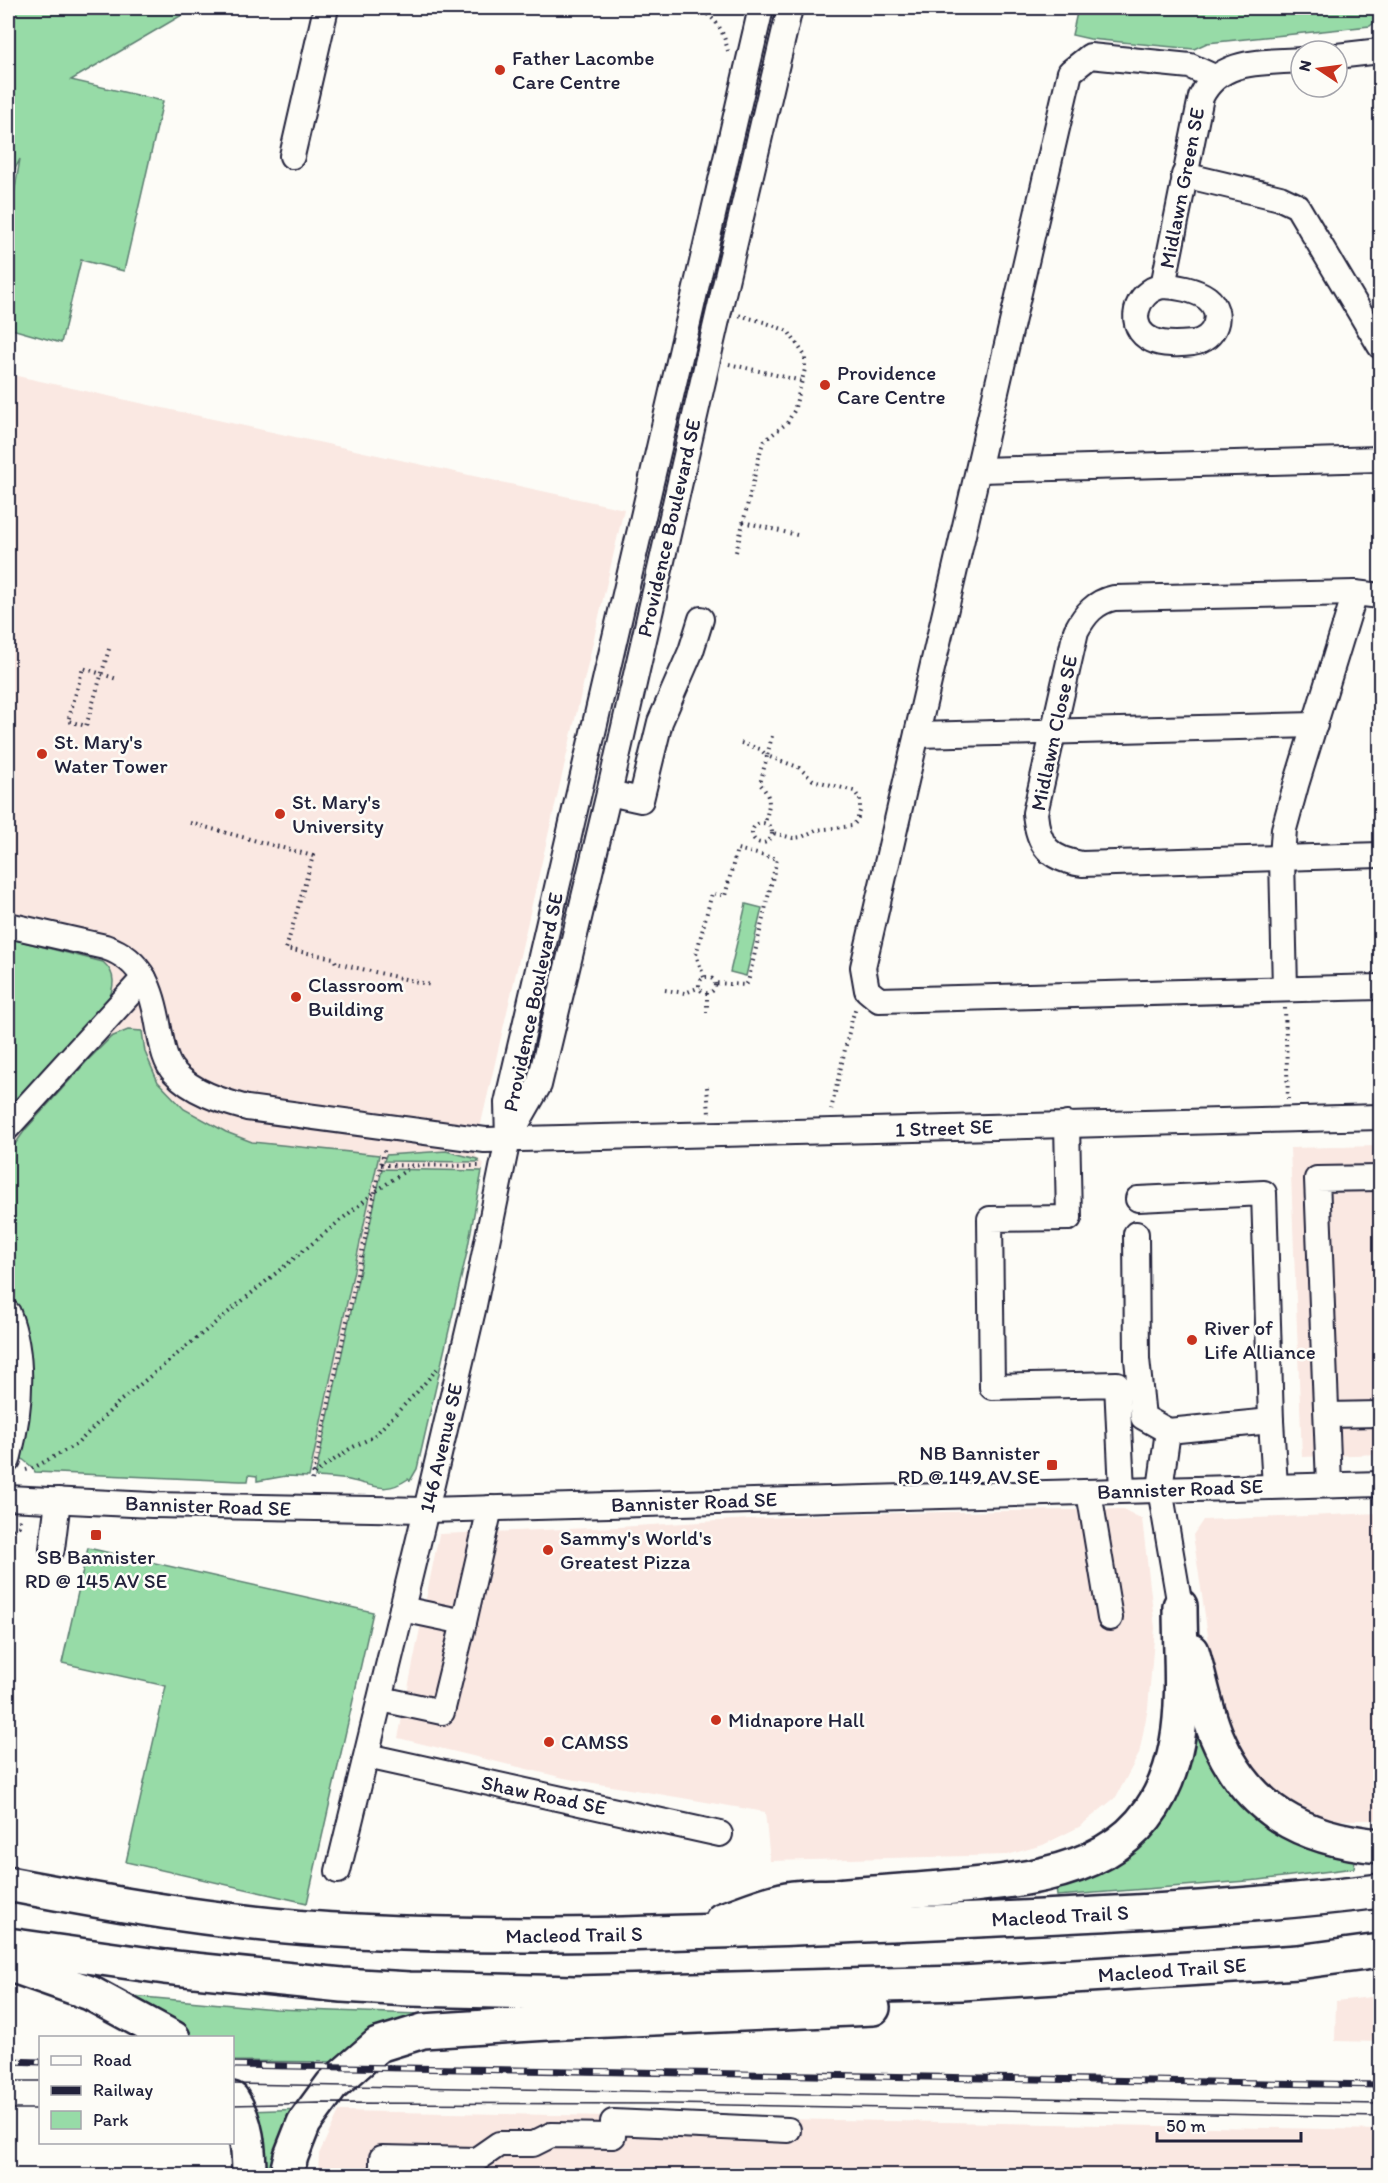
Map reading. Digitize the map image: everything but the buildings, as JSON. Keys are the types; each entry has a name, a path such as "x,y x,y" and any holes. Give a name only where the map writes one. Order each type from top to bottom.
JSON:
{"highway":[{"path":"1180,1606 1215,1733 1225,1754 1249,1788 1278,1815 1310,1832 1346,1842 1380,1846"},
{"path":"683,1933 786,1899 1014,1881 1070,1869 1109,1850 1142,1822 1172,1762 1177,1741 1181,1698 1180,1606"},
{"name":"Macleod Trail S","path":"8,1884 98,1901 204,1917 345,1930 501,1936 683,1933 1144,1912 1302,1901 1380,1891"},
{"path":"8,1945 257,1978 409,1989 575,1993 963,1983"},
{"name":"Macleod Trail SE","path":"963,1983 1298,1962 1380,1951"},
{"path":"8,1965 90,1993 171,2036"},
{"path":"286,2175 304,2124 333,2085 378,2045 423,2031 564,2022 923,2006 963,1983"},
{"path":"234,2103 243,2121 249,2147 249,2175"}],"street":[{"path":"292,156 326,8"},
{"name":"Providence Boulevard SE","path":"508,1138 507,1103 761,8"},
{"name":"Providence Boulevard SE","path":"508,1138 539,1085 609,793 790,8"},
{"path":"1349,55 1380,51"},
{"path":"1289,61 1232,67 1214,77 1190,66 1090,56 1070,72 862,967 867,990 879,1000 1380,987"},
{"name":"Midlawn Green SE","path":"1163,285 1201,97 1206,86 1214,77"},
{"path":"1184,175 1280,198 1297,206 1380,346"},
{"path":"979,470 1380,459"},
{"path":"1285,989 1282,858 1284,829 1355,593"},
{"name":"Midlawn Close SE","path":"1380,596 1355,593 1114,598 1102,601 1090,610 1077,632 1035,813 1037,832 1042,843 1051,853 1064,861 1082,864 1380,855"},
{"path":"609,793 641,800 660,722 691,651 701,619"},
{"path":"917,735 1315,724"},
{"path":"8,924 120,952 144,978 8,1127"},
{"name":"1 Street SE","path":"144,978 153,995 161,1043 173,1071 197,1089 223,1102 247,1108 485,1140 1380,1117"},
{"path":"1067,1124 1069,1218 990,1219 992,1387 1117,1384 1122,1490"},
{"name":"146 Avenue SE","path":"339,1871 473,1310 508,1138"},
{"path":"1329,1484 1317,1179 1380,1178"},
{"path":"1138,1199 1264,1193 1275,1486"},
{"path":"1136,1234 1137,1359 1143,1417 1168,1431 1271,1421"},
{"path":"8,1313 17,1346 19,1389 17,1464"},
{"path":"1327,1415 1380,1414"},
{"path":"1168,1431 1160,1489 1180,1606"},
{"name":"Bannister Road SE","path":"8,1498 152,1505 426,1510 1380,1484"},
{"path":"1089,1492 1110,1618"},
{"path":"52,1549 58,1500"},
{"path":"381,1699 442,1712 490,1508"},
{"path":"402,1610 464,1622"},
{"name":"Shaw Road SE","path":"367,1756 720,1834"},
{"path":"382,2175 382,2158 476,2160 499,2144 532,2144 551,2135 613,2136 613,2122 788,2130"}],"path":[{"path":"697,8 711,15 720,28 728,53"},
{"path":"732,314 788,330 805,356 802,381 794,411 787,423 764,441 761,449 736,552"},
{"path":"719,362 802,381"},
{"path":"743,522 801,536"},
{"path":"109,649 102,674 86,726 68,721 83,668 102,674 117,679"},
{"path":"765,823 770,802 768,793 760,784 772,736"},
{"path":"741,743 760,749 767,756 798,767 813,780 854,791 860,799 860,811 857,821 852,826 816,830 802,837 793,838 772,833"},
{"path":"190,823 313,856 286,949 334,958 336,963 432,985"},
{"path":"756,854 758,843 752,835 753,828 765,823 770,827 772,833 768,842 758,843"},
{"path":"704,977 696,955 712,893 725,896 737,849 777,859 748,982 746,985 715,983"},
{"path":"704,977 712,978 715,983 713,990 707,993"},
{"path":"699,987 704,977"},
{"path":"665,990 685,993 699,987"},
{"path":"699,987 707,993"},
{"path":"1285,989 1288,1104 1291,1119"},
{"path":"830,1117 852,1019 857,1005 867,990"},
{"path":"707,993 707,1012"},
{"path":"707,1087 709,1118"},
{"path":"389,1127 312,1477 351,1448 373,1437 440,1366"},
{"path":"17,1464 33,1468 77,1444 120,1401 375,1192 414,1165"},
{"path":"8,1533 19,1526"}],"shaded area":[{"name":"St. Mary's University","path":"8,374 624,509 482,1119 476,1156 484,1164 418,1451 359,1473 8,1447"},
{"path":"1380,1146 1380,1454 1302,1457 1290,1148"},
{"path":"1123,1509 1142,1519 1155,1628 1148,1708 1139,1754 1116,1797 1079,1827 1043,1845 1007,1855 770,1861 765,1812 564,1778 398,1738 439,1534 618,1527 834,1514"},
{"path":"1380,1513 1380,1820 1325,1820 1292,1805 1265,1782 1246,1754 1229,1719 1214,1676 1193,1535 1203,1520"},
{"path":"1380,1996 1380,2042 1335,2041 1336,2001"},
{"path":"339,2111 1380,2130 1380,2176 318,2176 319,2154"}],"green space":[{"path":"8,8 194,8 71,80 163,101 124,271 81,260 61,343 8,328 8,229 20,159 8,183"},
{"path":"1078,8 1380,8 1380,18 1370,26 1207,43 1194,49 1090,39 1072,35"},
{"path":"746,904 762,908 746,976 730,972"},
{"path":"8,938 103,962 111,971 113,981 108,1002 8,1116"},
{"path":"128,1030 142,1031 145,1052 158,1082 184,1109 226,1132 252,1142 379,1155 309,1477 286,1476 257,1481 257,1476 249,1475 248,1481 240,1481 35,1472 19,1455 14,1306 8,1295 8,1154 25,1130 88,1060 111,1037"},
{"path":"446,1151 477,1159 479,1162 384,1161 386,1155"},
{"path":"382,1169 482,1171 467,1252 417,1469 410,1481 408,1479 387,1488 344,1479 315,1477"},
{"path":"88,1548 373,1612 307,1903 126,1862 166,1686 62,1663"},
{"path":"1199,1725 1269,1827 1300,1845 1355,1859 1354,1868 1259,1880 1057,1896 1056,1888 1099,1871 1189,1726"},
{"path":"132,1996 276,2009 448,2015 342,2062 234,2061 234,2036 188,2036 163,2020 130,2004"},
{"path":"304,2109 277,2175 260,2175 249,2111"}],"tram line":[{"path":"8,2081 39,2081"},
{"path":"234,2084 1380,2104"},
{"path":"234,2105 672,2104 1380,2117"},
{"path":"8,2109 39,2109"}],"railway":[{"path":"8,2061 39,2062"},
{"path":"234,2065 1380,2085"}],"place":[{"name":"Father Lacombe Care Centre","path":"500,70"},
{"name":"Providence Care Centre","path":"825,385"},
{"name":"St. Mary's Water Tower","path":"42,754"},
{"name":"St. Mary's University","path":"280,814"},
{"name":"Classroom Building","path":"296,997"},
{"name":"River of Life Alliance","path":"1192,1340"},
{"name":"NB Bannister RD @ 149 AV SE","path":"1052,1465"},
{"name":"SB Bannister RD @ 145 AV SE","path":"96,1535"},
{"name":"Sammy's World's Greatest Pizza","path":"548,1550"},
{"name":"Midnapore Hall","path":"716,1720"},
{"name":"CAMSS","path":"549,1742"}]}
